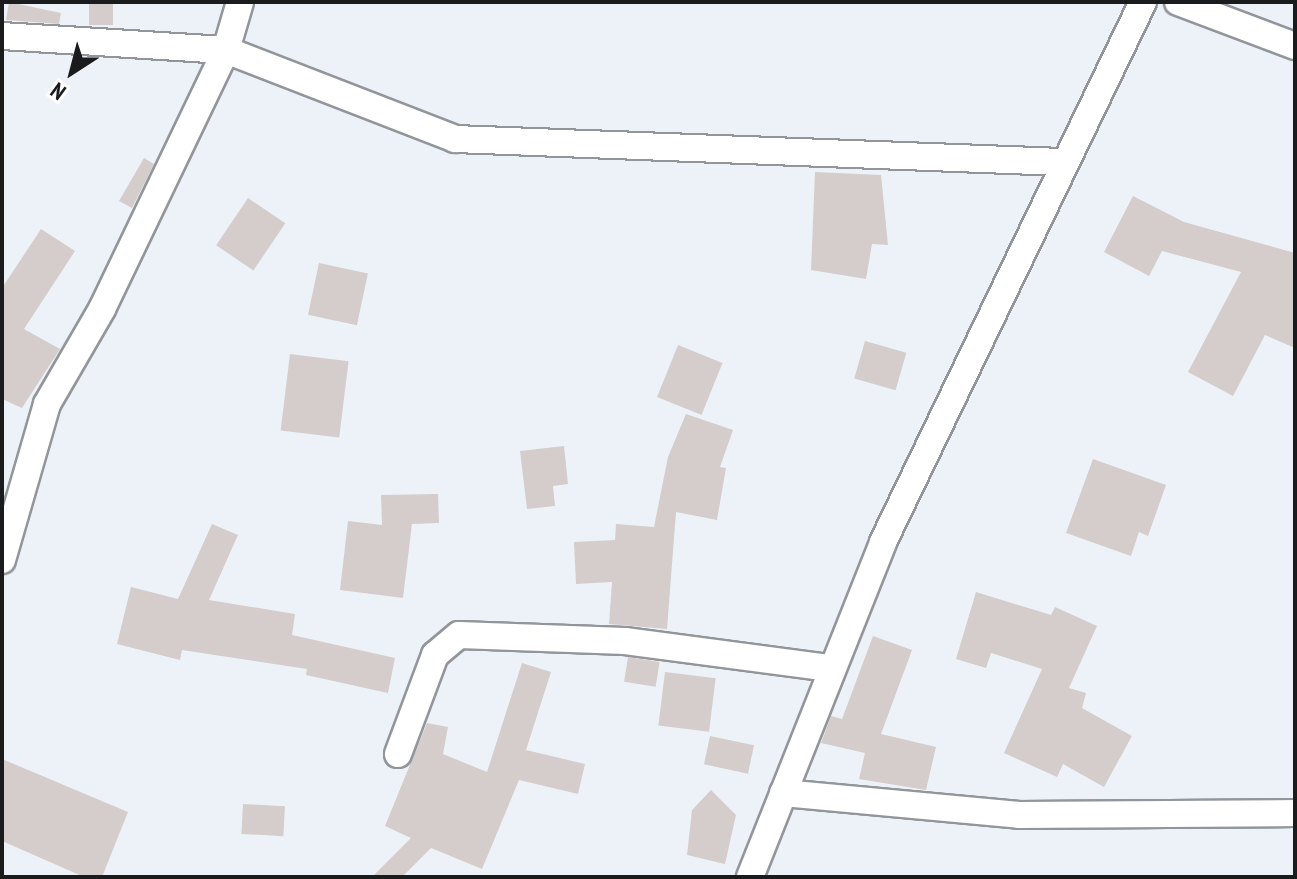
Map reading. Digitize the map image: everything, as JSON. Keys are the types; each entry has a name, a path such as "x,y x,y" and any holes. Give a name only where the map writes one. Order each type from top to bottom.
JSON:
{"street":[{"path":"2,560 47,404 102,309 226,50 240,2"},
{"path":"750,877 830,668 1062,162 1143,2"},
{"path":"1178,2 1295,46"},
{"path":"2,36 226,50 455,139 1062,162"},
{"path":"398,754 435,655 459,635 625,641 830,668"},
{"path":"783,793 1019,815 1295,813"}],"building":[{"path":"9,2 61,13 59,24 6,20"},
{"path":"89,2 113,2 113,25 89,25"},
{"path":"144,158 154,164 132,208 119,201"},
{"path":"815,172 881,175 888,245 872,244 866,279 811,270"},
{"path":"1133,196 1184,222 1295,253 1295,348 1265,335 1233,396 1188,372 1241,272 1162,251 1149,276 1104,252"},
{"path":"248,198 285,223 253,270 216,245"},
{"path":"41,229 75,251 24,329 60,349 22,408 2,399 2,288"},
{"path":"319,263 368,273 357,325 308,315"},
{"path":"865,341 906,353 896,390 854,378"},
{"path":"678,345 723,363 702,415 657,397"},
{"path":"290,354 349,361 339,438 281,430"},
{"path":"686,414 733,430 720,467 726,468 717,520 676,512 667,629 609,624 612,582 576,584 574,542 615,540 616,524 654,527 668,457"},
{"path":"564,446 568,484 553,486 555,506 527,509 520,451"},
{"path":"1093,459 1166,485 1148,536 1139,532 1131,556 1066,533"},
{"path":"438,494 439,523 412,524 403,598 340,590 348,521 382,525 381,495"},
{"path":"212,524 238,535 209,600 295,614 292,635 395,658 388,693 306,675 307,669 182,650 180,660 117,644 131,587 178,599"},
{"path":"976,592 1051,615 1055,607 1097,626 1069,688 1086,693 1082,708 1132,736 1104,787 1063,764 1057,777 1004,753 1042,669 991,653 986,668 956,659"},
{"path":"873,636 912,650 881,734 936,747 926,790 859,779 865,753 821,743 831,716 842,719"},
{"path":"628,657 660,662 656,687 624,682"},
{"path":"522,663 551,672 526,750 585,764 578,794 519,780 482,869 431,848 402,877 372,877 411,838 385,826 427,723 448,727 443,754 487,772"},
{"path":"665,672 716,678 709,732 658,726"},
{"path":"710,736 754,745 748,774 704,764"},
{"path":"2,759 128,812 102,877 84,877 2,841"},
{"path":"711,790 736,815 725,864 687,855 692,810"},
{"path":"243,804 285,806 283,836 241,834"}]}
